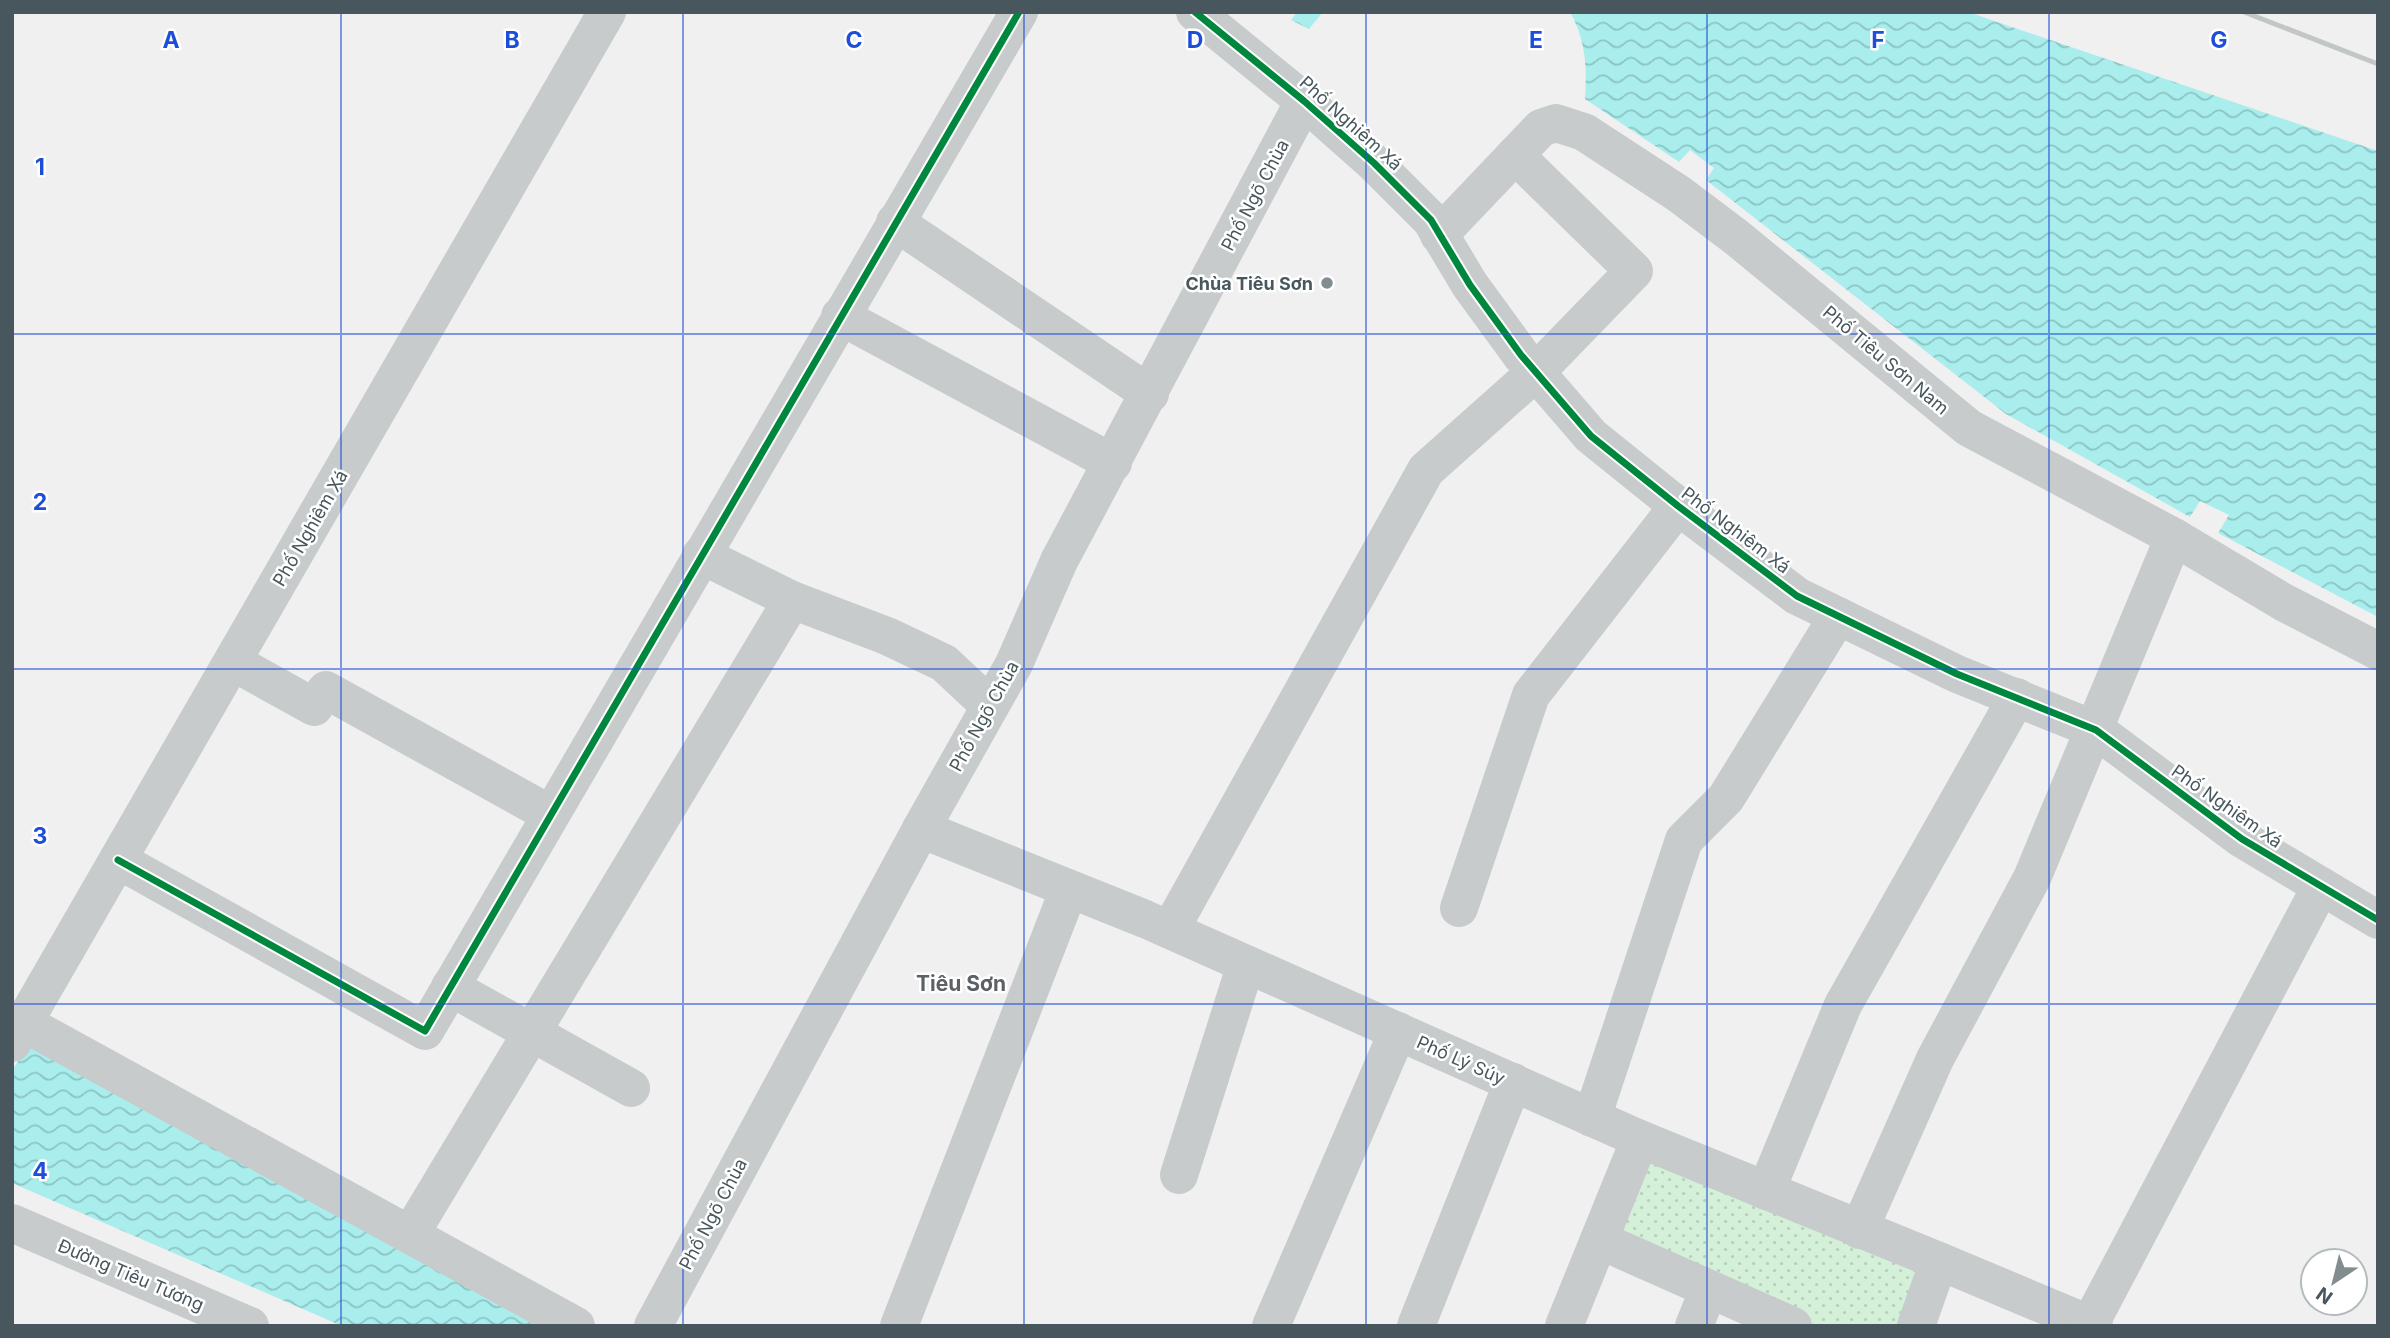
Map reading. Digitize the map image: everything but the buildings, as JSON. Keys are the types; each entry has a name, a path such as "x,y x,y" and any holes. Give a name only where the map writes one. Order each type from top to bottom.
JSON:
{"street":[{"name":"Phố Nghiêm Xá","path":"18,1033 607,12"},
{"path":"118,860 425,1031 1019,12"},
{"name":"Phố Nghiêm Xá","path":"1195,12 1304,101 1374,163 1431,220 1470,285 1536,372 1591,436 1678,506 1797,596 1957,674 2096,730 2242,839 2378,920"},
{"name":"Phố Ngõ Chùa","path":"653,1326 920,829 1014,664 1059,561 1304,101"},
{"name":"Phố Tiêu Sơn Nam","path":"1439,235 1549,123 1556,123 1596,138 1736,237 1969,428 2174,537 2283,602 2378,651"},
{"path":"1170,930 1426,470 1536,372 1634,271 1515,155"},
{"path":"895,222 1150,394"},
{"path":"840,316 1113,463"},
{"path":"1459,908 1531,695 1678,506"},
{"path":"1859,1230 1935,1059 2032,878 2096,730 2174,537"},
{"path":"701,555 792,600 887,636 944,663 990,706"},
{"path":"411,1233 792,600"},
{"path":"1592,1118 1684,840 1726,798 1838,616"},
{"path":"233,662 314,707 326,690 550,814"},
{"path":"1766,1191 1843,1005 2017,697"},
{"name":"Phố Lý Súy","path":"920,829 1170,930 1640,1139 2092,1325"},
{"path":"2092,1325 2321,886"},
{"path":"899,1326 1069,889"},
{"path":"1179,1175 1246,964"},
{"path":"450,987 631,1088"},
{"path":"1271,1326 1398,1031"},
{"path":"18,1033 411,1233 576,1326"},
{"path":"1416,1326 1513,1083"},
{"path":"1563,1326 1640,1139"},
{"name":"Đường Tiêu Tương","path":"12,1223 250,1326"},
{"path":"1599,1240 1793,1326"},
{"path":"1916,1326 1939,1261"},
{"path":"1694,1326 1709,1289"}],"green space":[{"path":"1647,1152 1917,1271 1901,1326 1812,1326 1608,1235"}],"water":[{"path":"1297,12 1323,12 1309,29 1291,20"},
{"path":"1570,12 1968,12 2378,151 2378,617 2218,533 2229,515 2200,501 2190,517 2006,414 1706,180 1714,168 1690,150 1679,162 1585,99 1584,54"},
{"path":"33,1040 559,1326 342,1326 12,1183 12,1070"}],"railway":[{"path":"2244,12 2378,64"}],"cycle path":[{"path":"118,860 425,1031 1019,12"},
{"path":"1195,12 1304,101 1374,163 1431,220 1470,285 1521,355 1591,436 1678,506 1797,596 1957,674 2096,730 2242,839 2378,920"}],"place":[{"name":"Chùa Tiêu Sơn","path":"1327,283"}],"district":[{"name":"Tiêu Sơn","path":"961,983"}]}
